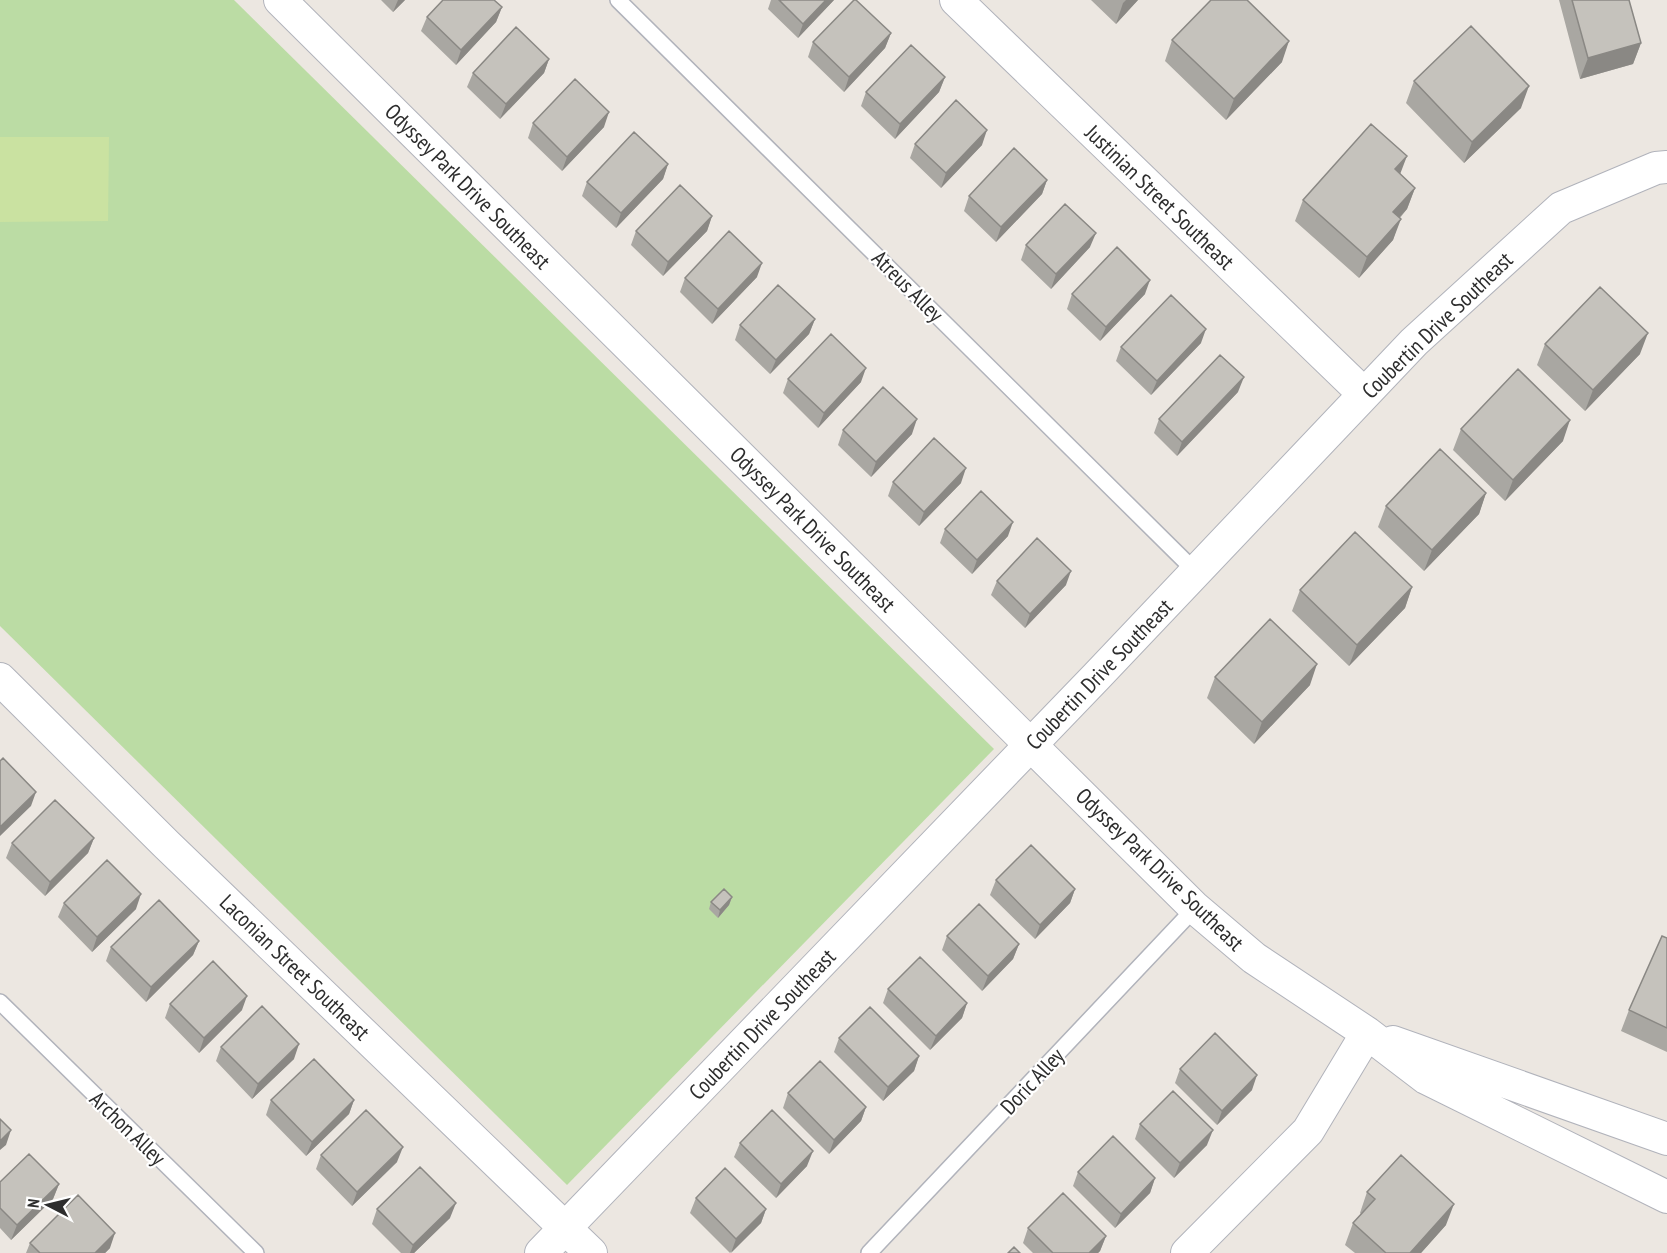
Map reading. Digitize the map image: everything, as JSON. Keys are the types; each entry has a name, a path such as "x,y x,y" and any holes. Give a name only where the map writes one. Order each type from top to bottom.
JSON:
{"street":[{"name":"Odyssey Park Drive Southeast","path":"280,0 1195,908 1254,958 1367,1033 1426,1078 1667,1197"},
{"name":"Justinian Street Southeast","path":"956,0 1364,394"},
{"name":"Coubertin Drive Southeast","path":"541,1253 1196,573 1414,342 1561,208 1656,168 1667,167"},
{"name":"Laconian Street Southeast","path":"0,679 168,846 518,1180 564,1229 591,1253"},
{"name":"Odyssey Park Drive Southeast","path":"1367,1033 1667,1139"},
{"path":"1187,1253 1308,1131 1367,1033"}],"lane":[{"name":"Atreus Alley","path":"618,0 1196,573"},
{"name":"Doric Alley","path":"868,1253 1195,908"},
{"name":"Archon Alley","path":"0,1002 256,1253"}],"green space":[{"path":"0,0 234,0 994,749 567,1185 0,626"},
{"path":"0,137 109,137 108,221 0,222"}],"building":[{"path":"443,0 494,0 502,7 461,50 427,17"},
{"path":"779,0 826,0 803,24"},
{"path":"854,0 891,33 849,77 813,42"},
{"path":"1211,0 1247,0 1289,41 1234,99 1172,40"},
{"path":"1572,0 1629,0 1641,43 1588,58"},
{"path":"1471,26 1529,86 1472,142 1414,81"},
{"path":"516,27 549,59 506,104 473,73"},
{"path":"911,45 945,77 900,124 866,92"},
{"path":"575,79 609,112 567,157 533,123"},
{"path":"956,100 987,130 946,173 915,144"},
{"path":"1371,124 1407,156 1395,169 1415,188 1393,212 1401,219 1367,257 1303,200"},
{"path":"634,132 668,164 621,213 587,182"},
{"path":"1014,148 1047,180 1001,227 969,196"},
{"path":"680,185 712,216 668,262 636,231"},
{"path":"1065,204 1096,233 1056,274 1026,245"},
{"path":"729,231 762,263 718,309 685,278"},
{"path":"1117,247 1150,280 1106,327 1072,294"},
{"path":"778,285 815,319 776,360 740,325"},
{"path":"1600,287 1648,333 1593,390 1545,344"},
{"path":"1171,295 1206,329 1157,381 1121,347"},
{"path":"831,334 866,368 824,413 788,379"},
{"path":"1220,355 1244,377 1182,442 1159,419"},
{"path":"1518,369 1570,420 1513,480 1461,429"},
{"path":"883,387 917,419 876,462 843,430"},
{"path":"934,438 966,468 924,512 893,482"},
{"path":"1440,449 1486,493 1432,550 1386,506"},
{"path":"981,491 1013,522 977,560 945,529"},
{"path":"1355,532 1412,587 1357,645 1300,590"},
{"path":"1037,538 1071,571 1030,614 997,581"},
{"path":"1270,619 1317,664 1262,722 1215,677"},
{"path":"3,758 36,792 0,827 0,761"},
{"path":"55,800 94,838 50,882 12,843"},
{"path":"1031,845 1075,889 1040,925 996,880"},
{"path":"107,860 141,894 97,937 64,903"},
{"path":"724,889 732,897 720,910 711,902"},
{"path":"159,900 199,941 151,987 111,947"},
{"path":"979,904 1019,944 988,976 947,936"},
{"path":"1662,936 1667,938 1667,1028 1629,1010"},
{"path":"920,957 967,1003 936,1036 888,989"},
{"path":"213,961 247,996 204,1038 170,1004"},
{"path":"262,1006 299,1044 258,1084 221,1047"},
{"path":"870,1007 919,1056 888,1087 839,1038"},
{"path":"1215,1033 1257,1075 1222,1111 1180,1069"},
{"path":"314,1059 354,1100 312,1142 271,1100"},
{"path":"820,1061 866,1107 834,1140 788,1093"},
{"path":"1173,1091 1213,1130 1180,1163 1140,1124"},
{"path":"366,1110 403,1147 357,1192 321,1155"},
{"path":"772,1110 813,1151 781,1184 740,1143"},
{"path":"0,1119 11,1130 0,1141"},
{"path":"1113,1136 1155,1178 1121,1214 1078,1172"},
{"path":"29,1154 59,1184 17,1225 0,1208 0,1182"},
{"path":"1401,1155 1454,1204 1410,1253 1386,1253 1353,1223 1375,1199 1367,1192"},
{"path":"420,1167 456,1203 413,1245 377,1209"},
{"path":"725,1168 766,1209 736,1239 696,1198"},
{"path":"1063,1193 1106,1236 1089,1253 1053,1253 1028,1228"},
{"path":"78,1195 115,1233 95,1253 40,1253 30,1243"},
{"path":"1014,1247 1020,1253 1008,1253"}]}
